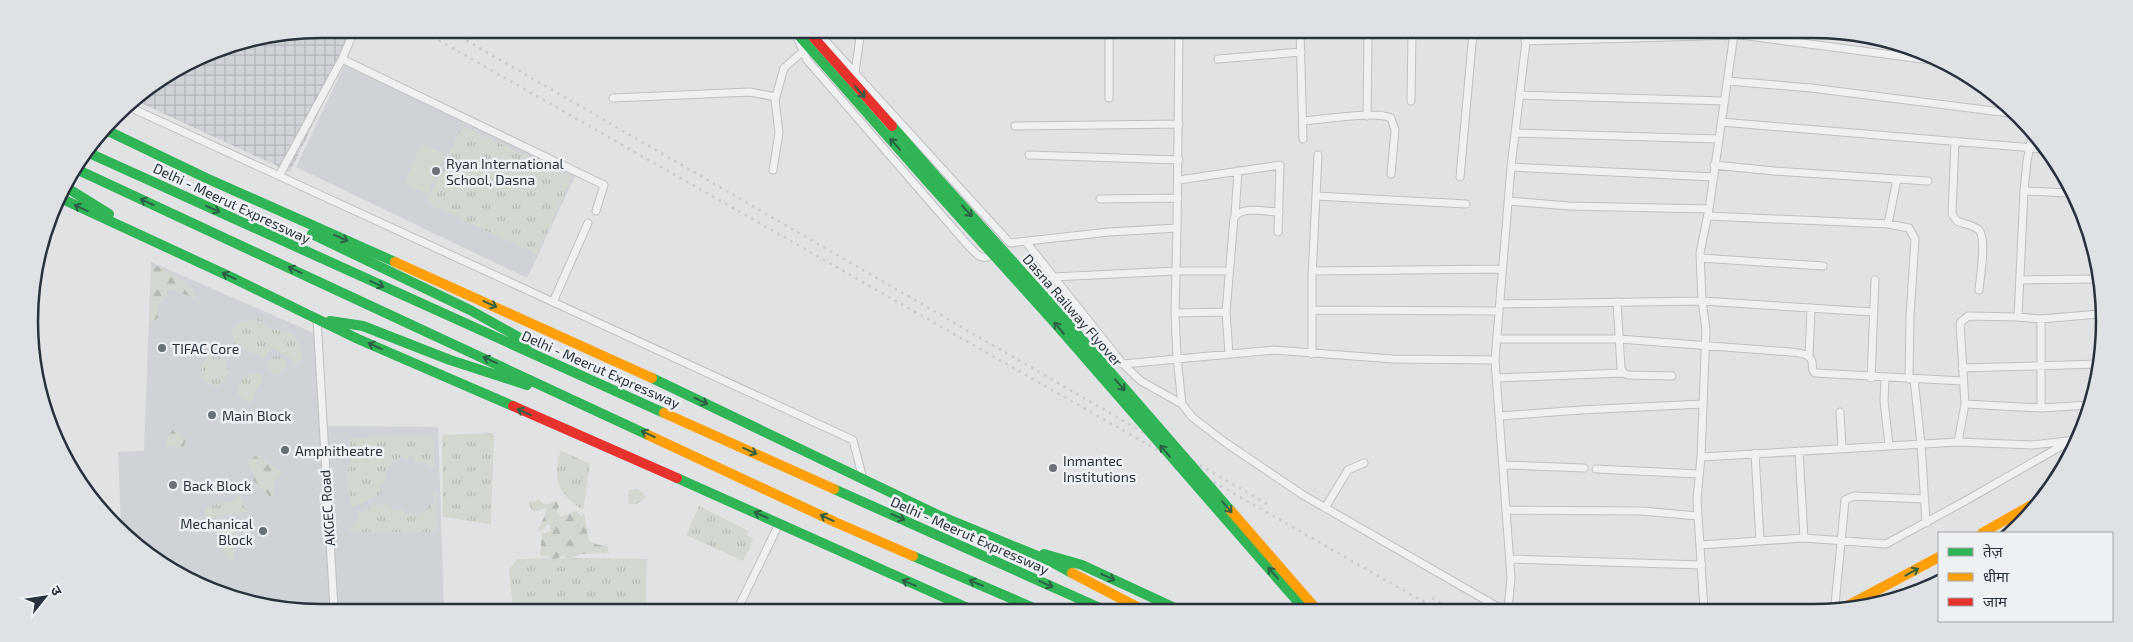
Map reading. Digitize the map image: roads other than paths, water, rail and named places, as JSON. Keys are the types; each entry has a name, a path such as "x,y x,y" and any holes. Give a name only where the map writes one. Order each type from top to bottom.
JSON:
{"main road":[{"name":"Dasna Railway Flyover","path":"803,38 824,58 1060,314 1312,604"},
{"name":"Dasna Railway Flyover","path":"812,38 824,58 1300,604"},
{"path":"110,132 206,178 602,354 940,516 1052,562 1132,604"},
{"path":"105,137 206,178 355,256 470,310 594,380"},
{"name":"Delhi - Meerut Expressway","path":"92,153 295,247 1091,604"},
{"path":"80,171 835,522 1024,604"},
{"path":"70,190 154,241"},
{"path":"65,200 358,339 959,604"},
{"path":"317,319 363,326 450,360 582,403"},
{"path":"1984,532 2024,509"},
{"path":"1012,545 1082,565 1164,604"},
{"path":"1848,602 1938,557"}],"street":[{"path":"279,176 351,38"},
{"path":"797,38 802,52 824,81 979,256 989,258 1010,243 1109,232 1177,228"},
{"path":"823,38 1010,243"},
{"path":"855,72 860,38"},
{"path":"1109,38 1109,98"},
{"path":"1179,38 1179,180 1174,313 1182,404"},
{"path":"1300,38 1303,139"},
{"path":"1368,38 1368,116"},
{"path":"1411,101 1412,38"},
{"path":"1460,177 1473,38"},
{"path":"1509,604 1511,578 1496,360 1511,167 1526,38"},
{"path":"1525,41 1630,38"},
{"path":"1704,604 1697,500 1701,457 1706,329 1702,301 1700,258 1734,38"},
{"path":"1758,38 1919,59"},
{"path":"773,170 779,133 774,103 784,68 802,52"},
{"path":"1218,59 1301,52"},
{"path":"342,58 604,186 596,211"},
{"path":"1728,81 1811,88 2003,112"},
{"path":"613,98 750,92 776,97"},
{"path":"1519,95 1724,101"},
{"path":"133,109 853,440 863,479"},
{"path":"1303,121 1385,115 1391,118 1395,130 1391,174"},
{"path":"1721,122 1955,140 2038,149"},
{"path":"1015,126 1179,124"},
{"path":"1515,132 1719,139"},
{"path":"1955,140 1952,214 1957,221 1974,227 1982,235 1979,290"},
{"path":"2018,317 2024,190 2032,142"},
{"path":"1029,155 1179,160"},
{"path":"1312,354 1318,156"},
{"path":"1714,164 1774,171 1928,181"},
{"path":"1179,180 1280,165 1278,232"},
{"path":"1511,167 1714,176"},
{"path":"1229,354 1226,312 1238,172"},
{"path":"1888,224 1897,180"},
{"path":"2024,190 2064,192"},
{"path":"1316,196 1466,204"},
{"path":"1100,200 1178,198"},
{"path":"1508,202 1708,212 1888,224 1909,228 1915,240 1910,317 1912,379 1921,444 1926,523"},
{"path":"1235,215 1244,210 1279,212"},
{"path":"554,302 588,223"},
{"path":"1026,242 1123,364 1140,382 1182,404 1192,417 1226,443 1325,508 1493,604"},
{"path":"1700,258 1823,266"},
{"path":"1314,271 1502,269"},
{"path":"1053,278 1175,270 1229,271"},
{"path":"2020,280 2092,279"},
{"path":"1871,378 1875,280"},
{"path":"1312,310 1499,308 1617,302 1702,301 1873,312"},
{"path":"1617,302 1621,368 1623,373"},
{"path":"1811,308 1809,357 1815,374 1963,381"},
{"path":"1174,313 1226,312"},
{"path":"1958,442 1965,404 1960,322 1968,316 2041,318 2096,314"},
{"path":"2041,318 2042,408"},
{"name":"AKGEC Road","path":"317,319 334,604"},
{"path":"1497,339 1619,339 1791,352 1809,357"},
{"path":"1123,364 1274,350 1394,359 1496,360"},
{"path":"1962,368 2092,364"},
{"path":"1497,378 1623,373 1628,375 1672,376"},
{"path":"1885,378 1884,401 1889,446"},
{"path":"1500,416 1702,404"},
{"path":"1965,404 2042,408 2082,405"},
{"path":"1840,412 1842,447"},
{"path":"1701,457 1842,447 1958,442 2032,445 2069,441"},
{"path":"1700,545 1804,538 1886,544 2067,443"},
{"path":"1799,451 1804,538"},
{"path":"1755,452 1760,541"},
{"path":"1325,508 1348,470 1364,463"},
{"path":"1504,465 1584,468"},
{"path":"1596,469 1699,474"},
{"path":"1836,603 1845,500 1849,497 1925,499"},
{"path":"1507,510 1642,510 1698,516"},
{"path":"740,604 779,524"},
{"path":"1510,559 1702,565"}],"railway":[{"path":"435,38 1427,604"},
{"path":"463,38 1267,504"},
{"path":"1432,598 1442,604"}],"place":[{"name":"Ryan International School, Dasna","path":"436,171"},
{"name":"TIFAC Core","path":"162,348"},
{"name":"Main Block","path":"212,415"},
{"name":"Amphitheatre","path":"285,450"},
{"name":"Inmantec Institutions","path":"1053,468"},
{"name":"Back Block","path":"173,485"},
{"name":"Mechanical Block","path":"263,531"}]}
